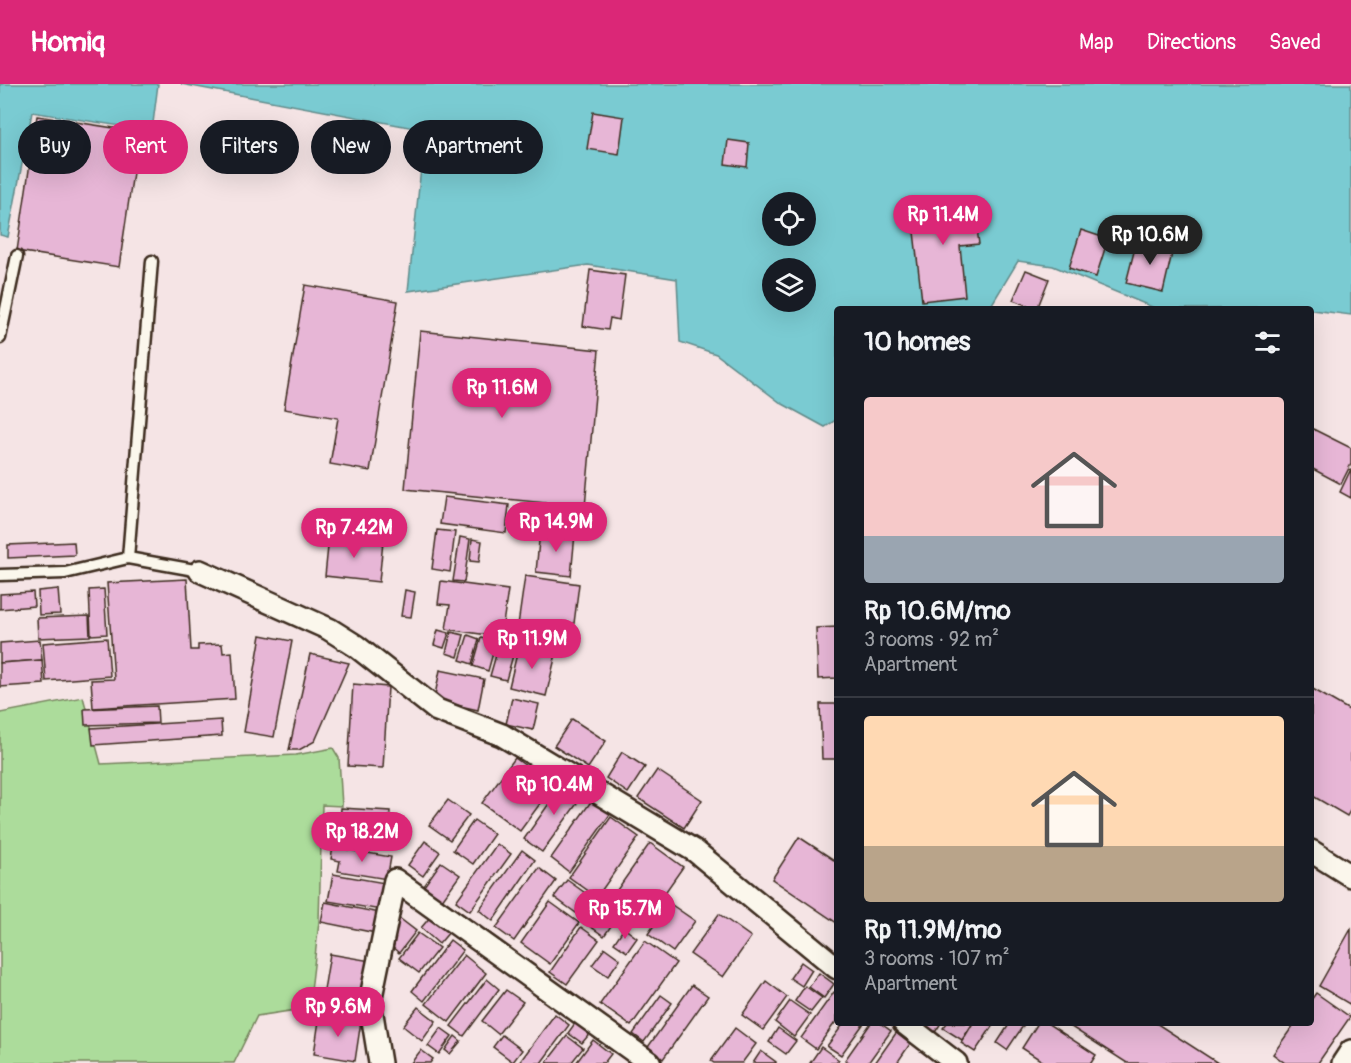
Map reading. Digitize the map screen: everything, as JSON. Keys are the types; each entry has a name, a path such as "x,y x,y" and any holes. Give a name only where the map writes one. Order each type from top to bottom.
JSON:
{"street":[{"path":"200,571 329,628 356,646 437,710 502,735 695,851 834,966"},
{"path":"1314,853 1351,876"},
{"path":"380,1063 370,1002 395,880 650,1063"},
{"path":"908,1026 956,1063"},
{"path":"1343,1063 1351,1051"}],"lane":[{"path":"0,338 17,256"},
{"path":"128,558 152,261"},
{"path":"0,575 65,573 128,558 200,571"}],"green space":[{"path":"83,697 101,764 296,755 333,748 339,758 342,806 322,805 319,922 309,1008 257,1016 234,1063 0,1063 0,713"}],"water":[{"path":"0,84 158,84 153,120 103,120 103,123 32,112 30,120 18,120 18,174 20,174 8,237 0,235"},
{"path":"181,84 1351,84 1351,315 1314,310 1314,306 1150,306 1053,266 1018,261 991,306 834,306 834,421 825,427 781,403 716,354 680,342 677,279 588,265 408,291 420,174 543,174 543,120 403,120 403,126 391,124 391,120 372,120"}],"building":[{"path":"593,112 624,117 619,154 587,149"},
{"path":"37,116 62,120 36,120"},
{"path":"91,124 103,126 103,174 133,174 119,267 17,251 28,174 91,174"},
{"path":"728,140 749,143 747,167 725,164"},
{"path":"973,199 979,244 960,246 965,296 922,301 911,206"},
{"path":"1081,230 1108,239 1096,277 1069,268"},
{"path":"1137,240 1173,249 1163,292 1126,283"},
{"path":"590,270 625,275 619,320 610,318 608,330 583,326"},
{"path":"1026,270 1049,279 1038,306 1029,306 1013,300"},
{"path":"305,285 398,301 370,471 330,464 338,418 284,409"},
{"path":"420,331 599,350 585,507 405,489"},
{"path":"1314,430 1351,448 1351,464 1341,484 1314,470"},
{"path":"1351,469 1351,498 1340,492"},
{"path":"444,497 509,505 506,533 440,524"},
{"path":"332,524 379,527 379,536 332,534"},
{"path":"437,530 455,532 450,572 432,569"},
{"path":"540,531 575,534 571,576 536,572"},
{"path":"329,537 383,542 379,582 325,576"},
{"path":"460,537 470,539 464,582 453,581"},
{"path":"472,539 482,541 479,562 470,561"},
{"path":"74,542 75,555 8,558 8,545"},
{"path":"525,576 579,584 571,647 516,639"},
{"path":"187,579 191,650 198,650 198,645 222,644 223,653 232,652 235,699 93,708 91,680 114,679 107,583"},
{"path":"441,581 508,590 501,637 446,629 450,605 438,604"},
{"path":"58,589 60,614 39,615 38,591"},
{"path":"104,589 107,634 91,635 89,590"},
{"path":"405,590 415,592 411,617 401,616"},
{"path":"33,592 34,606 0,609 0,594"},
{"path":"89,616 90,636 38,638 37,618"},
{"path":"834,627 834,678 818,679 816,628"},
{"path":"438,630 449,633 444,648 434,645"},
{"path":"451,632 464,635 458,657 446,653"},
{"path":"261,635 292,641 274,737 244,732"},
{"path":"468,635 479,639 472,664 460,660"},
{"path":"107,638 110,676 46,681 43,643"},
{"path":"481,638 496,642 488,671 473,666"},
{"path":"40,640 42,660 0,663 0,643"},
{"path":"500,641 516,645 506,680 490,676"},
{"path":"519,645 556,654 546,696 509,687"},
{"path":"310,654 349,663 315,741 299,750 289,750"},
{"path":"42,660 44,684 0,687 0,663"},
{"path":"440,670 484,679 478,710 434,700"},
{"path":"353,684 388,687 383,768 348,766"},
{"path":"1314,690 1351,711 1351,809 1347,816 1314,797"},
{"path":"512,698 539,704 533,730 506,724"},
{"path":"820,704 834,704 834,759 822,759"},
{"path":"157,706 158,723 85,725 84,709"},
{"path":"572,719 606,741 588,768 554,746"},
{"path":"221,720 222,736 93,745 91,728"},
{"path":"622,752 645,767 628,793 606,778"},
{"path":"515,758 553,786 520,831 482,803"},
{"path":"657,770 702,800 684,828 638,798"},
{"path":"565,781 584,794 542,852 524,839"},
{"path":"448,800 469,815 450,840 429,825"},
{"path":"592,800 611,813 569,872 551,858"},
{"path":"341,808 390,811 389,827 340,824"},
{"path":"611,817 639,837 597,897 569,877"},
{"path":"474,820 494,834 473,864 453,850"},
{"path":"342,827 382,831 381,850 340,846"},
{"path":"799,837 834,860 834,921 772,879"},
{"path":"425,841 440,852 423,876 408,865"},
{"path":"650,843 683,867 650,914 617,890"},
{"path":"497,844 511,854 470,911 456,901"},
{"path":"333,847 391,857 387,879 338,871 340,861 331,859"},
{"path":"522,850 535,860 493,921 479,910"},
{"path":"441,862 460,875 442,900 424,886"},
{"path":"539,868 556,881 514,941 496,928"},
{"path":"333,874 385,883 381,910 328,901"},
{"path":"567,880 588,895 576,913 554,897"},
{"path":"325,902 380,913 376,933 321,922"},
{"path":"550,902 579,923 550,964 521,943"},
{"path":"669,903 695,921 673,952 648,934"},
{"path":"599,907 616,919 604,936 587,924"},
{"path":"394,914 416,931 399,953 391,946"},
{"path":"719,914 751,937 723,977 690,954"},
{"path":"431,916 450,931 439,944 421,928"},
{"path":"581,927 599,940 567,984 550,972"},
{"path":"624,928 637,938 627,952 614,943"},
{"path":"1351,929 1351,1005 1319,986"},
{"path":"418,933 439,948 419,973 399,958"},
{"path":"450,940 463,950 424,1001 412,991"},
{"path":"645,941 676,963 631,1026 600,1004"},
{"path":"605,948 620,959 608,976 592,965"},
{"path":"330,954 371,961 362,1015 321,1008"},
{"path":"464,955 486,973 449,1022 426,1004"},
{"path":"801,962 812,970 802,986 790,978"},
{"path":"819,973 834,984 824,998 809,987"},
{"path":"487,979 499,989 464,1036 451,1026"},
{"path":"766,981 787,997 763,1030 742,1015"},
{"path":"692,985 708,996 663,1059 648,1047"},
{"path":"805,986 822,998 811,1012 795,1001"},
{"path":"506,990 523,1002 498,1034 482,1021"},
{"path":"834,992 834,1024 816,1049 801,1038"},
{"path":"1316,993 1350,1017 1318,1063 1285,1063 1273,1054 1293,1026 1314,1026 1314,996"},
{"path":"661,995 672,1003 644,1042 633,1034"},
{"path":"790,1001 810,1015 794,1037 775,1022"},
{"path":"418,1007 436,1021 422,1041 403,1026"},
{"path":"320,1014 361,1021 355,1061 314,1054"},
{"path":"555,1014 569,1025 541,1063 519,1063"},
{"path":"578,1019 593,1030 582,1043 568,1033"},
{"path":"842,1026 862,1026 841,1055 827,1046"},
{"path":"869,1026 884,1026 891,1031 868,1063 850,1063 845,1060"},
{"path":"922,1026 939,1026 934,1034"},
{"path":"945,1026 971,1026 962,1040 943,1028"},
{"path":"971,1026 992,1026 975,1052 961,1043"},
{"path":"1008,1026 1023,1026 1007,1050 997,1043"},
{"path":"1036,1026 1052,1026 1096,1055 1091,1063 1045,1063 1022,1048"},
{"path":"1070,1026 1161,1026 1218,1063 1127,1063"},
{"path":"441,1028 452,1036 439,1054 428,1046"},
{"path":"735,1028 756,1044 742,1063 714,1063 711,1061"},
{"path":"778,1028 796,1041 786,1054 769,1042"},
{"path":"896,1033 910,1044 897,1063 875,1063"},
{"path":"502,1035 522,1050 513,1062 493,1047"},
{"path":"455,1036 461,1041 450,1054 445,1050"},
{"path":"567,1036 583,1048 571,1063 546,1063"},
{"path":"593,1040 611,1054 604,1063 576,1063"},
{"path":"821,1047 839,1060 836,1063 810,1063"},
{"path":"421,1050 433,1059 430,1063 411,1063"},
{"path":"761,1051 776,1062 776,1063 753,1063"}]}
